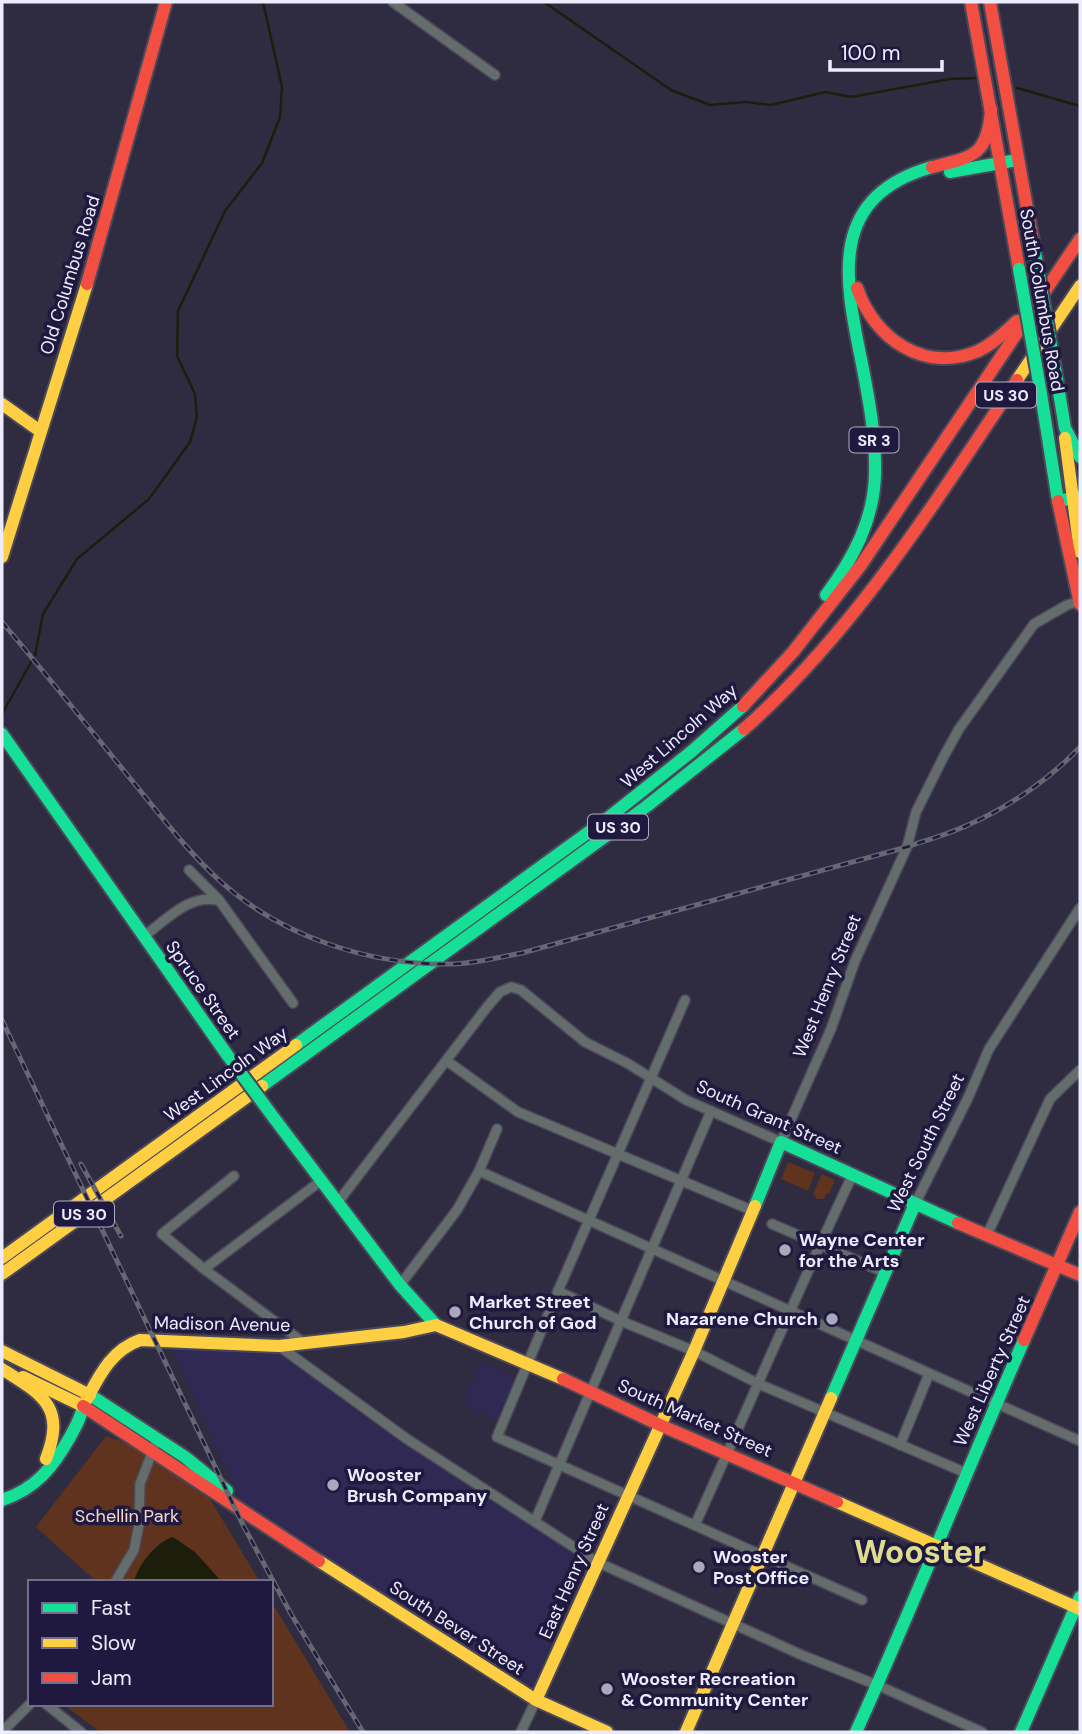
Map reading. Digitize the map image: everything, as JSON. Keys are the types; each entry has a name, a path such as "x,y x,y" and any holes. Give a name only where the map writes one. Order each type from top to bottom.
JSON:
{"main road":[{"name":"Old Columbus Road","path":"2,557 112,198 166,2"},
{"name":"South Columbus Road","path":"971,2 1057,498 1080,602"},
{"name":"South Columbus Road","path":"990,2 1077,494 1080,552"},
{"path":"960,162 972,155 986,139 990,129 990,109"},
{"path":"960,162 1017,157"},
{"path":"1000,159 909,183 886,198 868,220 861,232 855,254 855,282 867,315 888,338 912,352 938,358 967,355 992,343 1019,319 1080,230"},
{"name":"SR 3","path":"662,777 759,679 818,607 860,539 873,497 875,461 848,287 849,243 865,211 892,184 924,169 960,162"},
{"name":"West Lincoln Way","path":"2,1258 608,818 662,777 743,705 787,659 827,611 901,508 1080,239"},
{"name":"West Lincoln Way","path":"167,1155 624,823 720,750 782,694 864,600 932,505 1080,286"},
{"path":"932,505 955,481 1053,337 1080,308"},
{"path":"2,404 40,431"},
{"path":"1063,425 1071,445 1080,457"},
{"path":"1057,498 1077,494"},
{"name":"Spruce Street","path":"2,734 228,1056 400,1285 436,1325"},
{"name":"South Grant Street","path":"781,1142 915,1204 1080,1275"},
{"name":"West Henry Street","path":"660,1424 781,1142"},
{"path":"2,1282 109,1204 167,1155"},
{"name":"US 30","path":"2,1274 167,1155"},
{"name":"West South Street","path":"686,1732 915,1204"},
{"name":"West Liberty Street","path":"856,1732 939,1545 966,1473 1080,1212"},
{"name":"Madison Avenue","path":"87,1400 114,1353 139,1340 279,1346 404,1332 436,1325"},
{"name":"South Market Street","path":"436,1325 529,1363 660,1424 1079,1604"},
{"path":"2,1351 87,1400"},
{"path":"2,1368 87,1400"},
{"path":"2,1368 43,1398 54,1414 54,1444 43,1465"},
{"path":"2,1492 21,1485 43,1465 74,1412 87,1400"},
{"path":"2,1500 24,1492 46,1475 81,1417 87,1400"},
{"name":"South Bever Street","path":"87,1400 156,1445 185,1457 292,1544 536,1700 607,1732"},
{"name":"East Henry Street","path":"536,1700 660,1424"},
{"path":"1021,1732 1079,1604"}],"street":[{"path":"393,2 495,75"},
{"name":"West Henry Street","path":"781,1142 831,1029 867,932 907,847 916,811 949,747 1034,624 1080,602"},
{"path":"189,870 219,900 293,1003"},
{"path":"144,936 193,900 205,897 219,900"},
{"name":"West South Street","path":"915,1204 968,1098 989,1049 1080,908"},
{"name":"South Grant Street","path":"338,1202 487,1007 500,992 511,987 521,990 584,1042 652,1078 686,1100 781,1142"},
{"path":"685,1000 588,1220 497,1437 862,1600"},
{"path":"447,1061 518,1112 751,1210"},
{"path":"987,1235 1050,1099 1080,1070"},
{"path":"535,1521 711,1111"},
{"path":"400,1285 457,1210 479,1171 497,1129"},
{"path":"479,1171 1080,1441"},
{"path":"695,1525 759,1384 789,1310 853,1174"},
{"path":"234,1176 162,1234 204,1269 304,1343"},
{"path":"204,1269 323,1180"},
{"path":"772,1224 886,1273"},
{"path":"558,1291 621,1321 694,1350 759,1384 966,1473"},
{"path":"279,1346 407,1439 597,1562 804,1656 982,1732"},
{"path":"900,1445 929,1374"},
{"path":"116,1580 134,1550 139,1525 140,1484 156,1445"},
{"name":"East Henry Street","path":"522,1732 536,1700"},
{"path":"2,1732 28,1706"},
{"path":"48,1706 81,1732"}],"shaded area":[{"path":"172,1347 281,1349 584,1561 533,1687 245,1510"},
{"path":"481,1363 511,1375 515,1384 499,1421 463,1405"},
{"path":"173,1537 195,1552 220,1580 135,1580 149,1555"}],"green space":[{"path":"788,1162 815,1173 808,1191 781,1179"},
{"path":"822,1174 835,1180 829,1194 827,1193 824,1199 817,1199 813,1193"},
{"name":"Schellin Park","path":"106,1436 152,1452 210,1499 259,1580 95,1580 36,1527"},
{"path":"273,1604 350,1732 100,1732 66,1706 273,1706"}],"waterway":[{"path":"2,714 35,655 43,614 77,559 149,499 190,442 197,417 195,394 177,356 178,311 225,211 262,163 280,117 282,87 263,2"},
{"path":"544,2 671,90 710,105 746,102 771,105 825,92 851,97 950,79 979,78"},
{"path":"1017,88 1080,106"}],"railway":[{"path":"2,622 173,830 220,881 244,901 299,932 329,944 391,960 454,964 522,953 907,847 961,828 999,810 1042,781 1080,747"},
{"path":"2,1020 243,1525 273,1580"},
{"path":"81,1164 121,1236"},
{"path":"273,1581 363,1732"}],"traffic: fast":[{"path":"950,172 1017,160"},
{"path":"826,595 860,538 874,491 872,419 851,302 851,246 859,221 874,199 898,181 932,167"},
{"path":"1034,247 1056,374"},
{"path":"1019,269 1041,394"},
{"path":"1056,374 1065,428 1080,457"},
{"path":"1041,394 1058,501 1080,497"},
{"path":"296,1045 608,818 691,752 743,706"},
{"path":"262,1086 647,806 744,729"},
{"path":"2,734 228,1056"},
{"path":"228,1056 274,1118"},
{"path":"274,1118 400,1285 436,1325"},
{"path":"755,1206 781,1142 958,1223"},
{"path":"831,1398 915,1204"},
{"path":"856,1732 1024,1340"},
{"path":"90,1395 185,1457 227,1491"},
{"path":"2,1500 25,1490 50,1467 64,1448 80,1418 83,1406"},
{"path":"1021,1732 1080,1597"}],"traffic: slow":[{"path":"2,557 87,284"},
{"path":"1017,380 1080,286"},
{"path":"2,404 40,431"},
{"path":"1065,438 1080,552"},
{"path":"2,1258 296,1045"},
{"path":"2,1274 262,1086"},
{"path":"536,1700 694,1351 755,1206"},
{"path":"23,1377 83,1406 99,1376 112,1359 120,1351 140,1340 279,1346 404,1332 436,1325 563,1379"},
{"path":"2,1351 90,1395"},
{"path":"2,1369 29,1387 47,1404 53,1427 46,1459"},
{"path":"686,1732 831,1398"},
{"path":"837,1502 1080,1609"},
{"path":"319,1561 536,1700 607,1732"}],"traffic: jam":[{"path":"87,284 166,2"},
{"path":"971,2 1019,269"},
{"path":"990,2 1034,247"},
{"path":"932,167 968,157 976,152 986,136 991,109"},
{"path":"743,706 793,652 861,565 1080,239"},
{"path":"857,288 875,322 889,336 904,347 939,358 958,357 978,351 1017,321"},
{"path":"744,729 784,691 858,608 924,518 1017,380"},
{"path":"1058,501 1080,604"},
{"path":"1024,1340 1080,1212"},
{"path":"958,1223 1080,1275"},
{"path":"563,1379 660,1425 837,1502"},
{"path":"83,1406 319,1561"}],"place":[{"name":"Wayne Center for the Arts","path":"785,1250"},
{"name":"Market Street Church of God","path":"455,1312"},
{"name":"Nazarene Church","path":"832,1319"},
{"name":"Wooster Brush Company","path":"333,1485"},
{"name":"Wooster Post Office","path":"699,1567"},
{"name":"Wooster Recreation & Community Center","path":"607,1689"}],"district":[{"name":"Wooster","path":"920,1552"}]}
